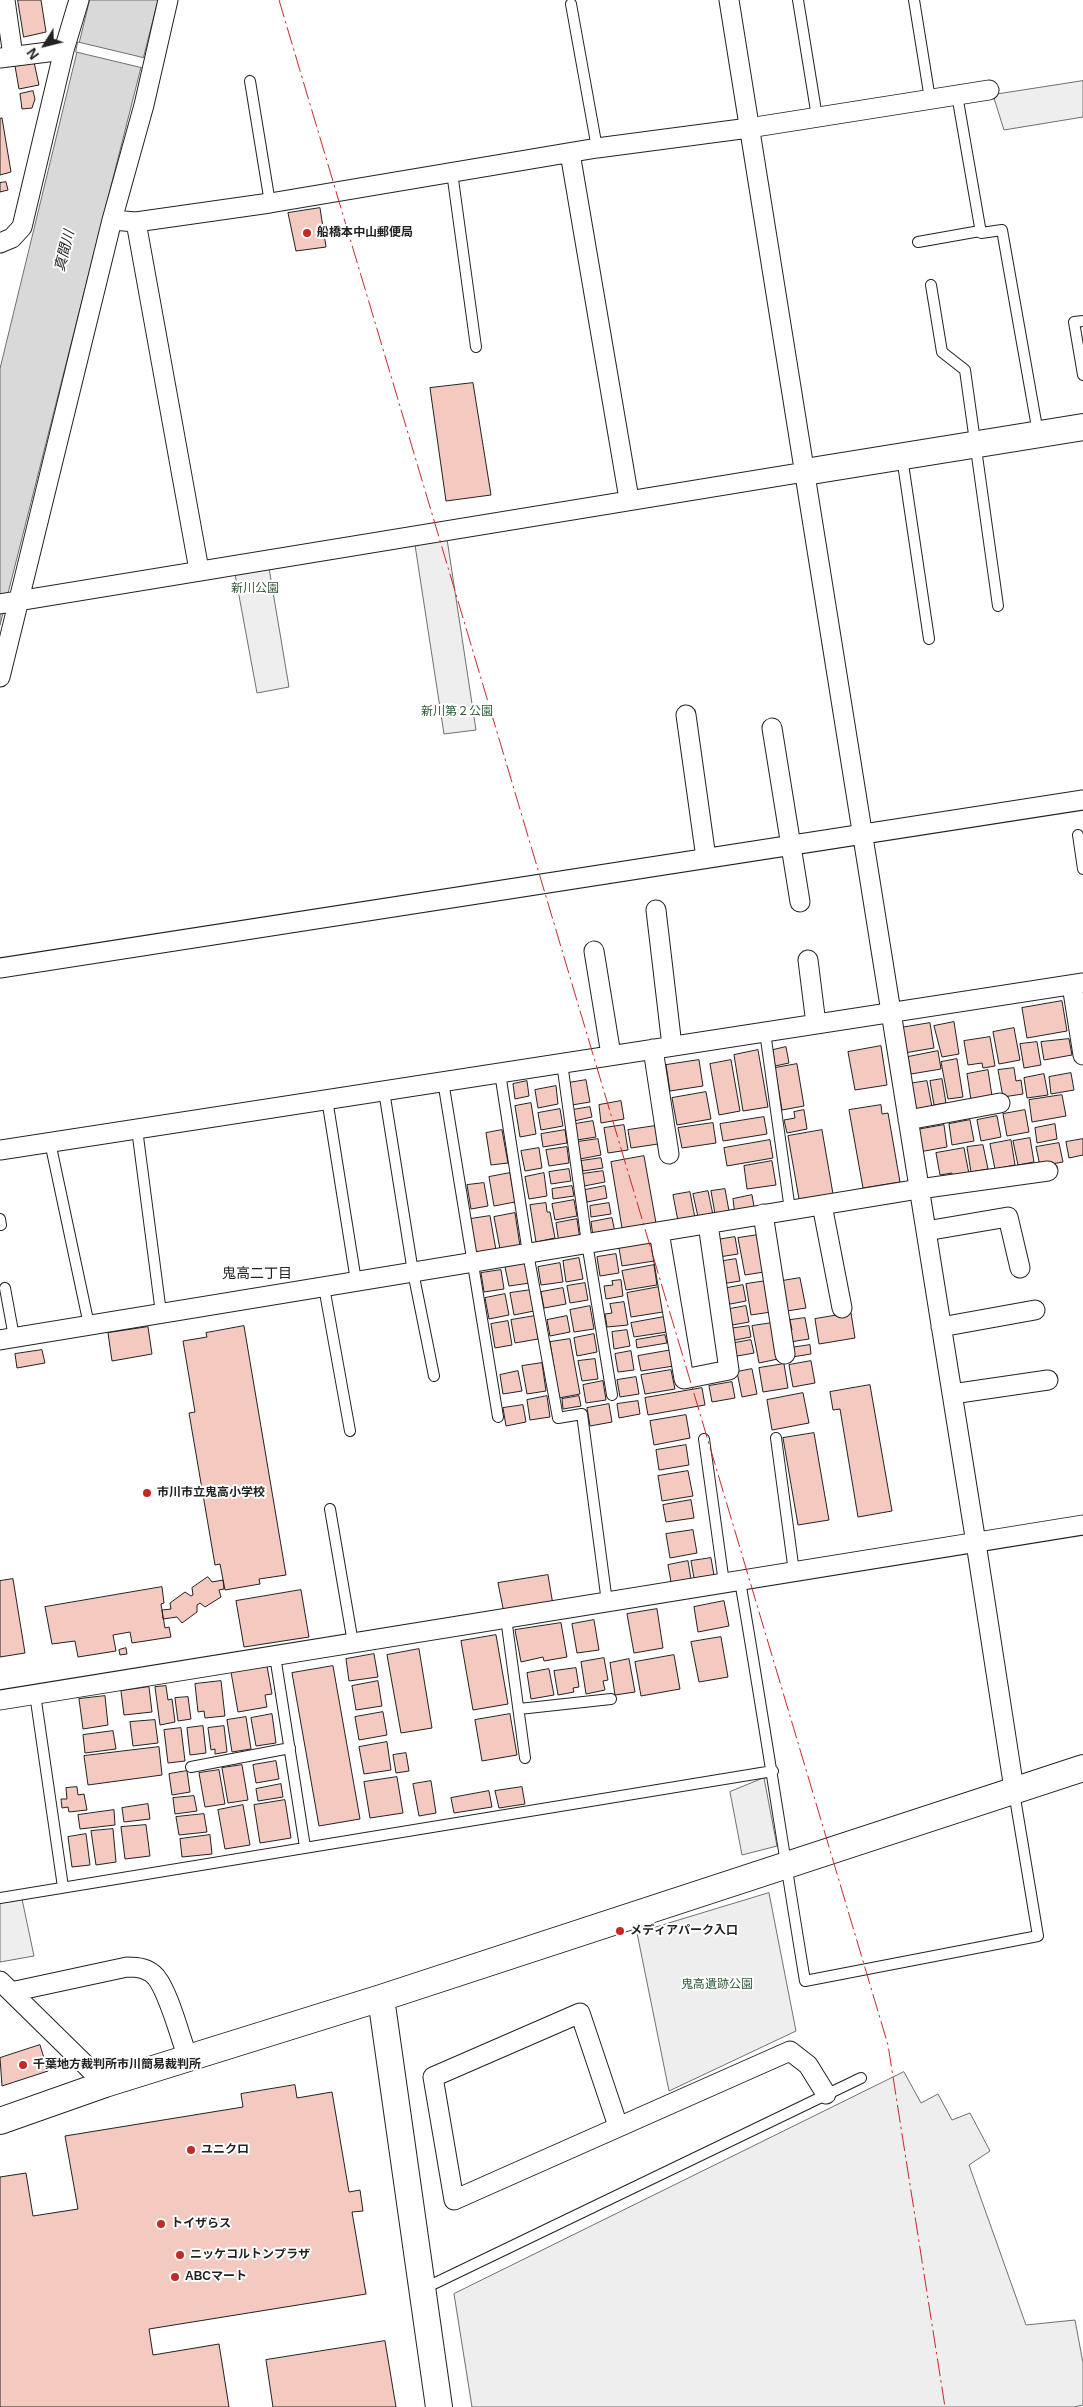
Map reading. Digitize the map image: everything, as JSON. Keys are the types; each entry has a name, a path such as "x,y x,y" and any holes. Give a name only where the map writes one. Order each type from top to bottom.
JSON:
{"street":[{"path":"5,0 6,57 64,50"},
{"path":"0,243 12,238 22,227 64,50 79,0"},
{"path":"0,677 9,603 144,105 168,0"},
{"path":"729,0 1014,1789"},
{"path":"112,220 136,222 270,203 597,148 749,128 989,90"},
{"path":"570,153 629,499"},
{"path":"136,222 199,570"},
{"path":"9,603 629,499 1083,427"},
{"path":"686,715 706,858"},
{"path":"772,728 800,902"},
{"path":"0,968 1083,800"},
{"path":"656,910 672,1046"},
{"path":"594,951 611,1056"},
{"path":"808,960 816,1024"},
{"path":"0,1150 1078,984 1083,1056"},
{"path":"653,1049 670,1154"},
{"path":"908,1120 1000,1103"},
{"path":"7,1339 763,1214 1048,1170"},
{"path":"822,1205 842,1308"},
{"path":"763,1214 785,1354"},
{"path":"926,1231 1008,1217 1020,1268"},
{"path":"659,1232 684,1379 729,1370 708,1224"},
{"path":"941,1327 1035,1310"},
{"path":"952,1394 1048,1380"},
{"path":"0,1700 1083,1525"},
{"path":"0,2122 104,2084 381,1998 785,1864 1083,1768"},
{"path":"5,1986 140,1966 155,1976 162,1988 188,2058"},
{"path":"5,1986 104,2084"},
{"path":"381,1998 439,2407"},
{"path":"618,2126 580,2013 433,2077 454,2200 790,2051 808,2065 826,2094"}],"lane":[{"path":"798,0 817,117"},
{"path":"914,0 930,99"},
{"path":"571,4 597,148"},
{"path":"250,81 270,203"},
{"path":"957,95 980,233 1002,230 1038,433"},
{"path":"452,172 476,347"},
{"path":"918,242 980,230"},
{"path":"930,285 942,352 965,370 998,606"},
{"path":"1083,321 1074,322 1083,375"},
{"path":"902,456 929,639"},
{"path":"1078,835 1083,870"},
{"path":"765,1032 790,1210"},
{"path":"562,1063 587,1243 612,1395"},
{"path":"500,1072 528,1253 558,1418 582,1414 607,1602"},
{"path":"443,1082 498,1417"},
{"path":"384,1091 413,1272 434,1376"},
{"path":"327,1099 356,1282"},
{"path":"137,1129 162,1313"},
{"path":"50,1142 89,1325"},
{"path":"324,1287 350,1430"},
{"path":"5,1288 7,1339"},
{"path":"776,1438 794,1572"},
{"path":"704,1439 732,1582 773,1771 785,1864 805,1981 1038,1936 1014,1789"},
{"path":"330,1509 353,1643"},
{"path":"506,1618 525,1758"},
{"path":"275,1656 305,1847"},
{"path":"35,1694 63,1887"},
{"path":"518,1709 611,1699"},
{"path":"191,1767 290,1748"},
{"path":"0,1898 773,1771"},
{"path":"422,2289 860,2078"}],"green space":[{"path":"1083,81 1083,117 1004,130 993,95"},
{"name":"新川第２公園","path":"447,539 476,730 444,734 415,545"},
{"name":"新川公園","path":"269,568 289,687 257,693 235,574"},
{"path":"764,1778 777,1846 742,1855 730,1792"},
{"name":"鬼高遺跡公園","path":"769,1893 796,2031 669,2091 637,1933"},
{"path":"22,1899 34,1956 0,1962 0,1902"},
{"path":"904,2072 921,2103 938,2094 952,2120 970,2113 990,2151 969,2165 1026,2325 1075,2320 1083,2363 1083,2405 1074,2407 472,2407 454,2294"}],"water":[{"name":"真間川","path":"90,0 158,0 0,625 0,369"}],"pier":[{"path":"78,42 145,58 143,68 76,52"}],"building":[{"path":"18,0 41,0 46,32 24,37"},
{"path":"34,62 39,85 19,89 15,66"},
{"path":"33,91 35,99 32,108 22,109 20,94"},
{"path":"2,118 11,172 0,175 0,119"},
{"path":"6,182 8,190 0,192 0,183"},
{"path":"320,208 326,247 296,251 288,213"},
{"path":"473,383 491,495 446,501 430,388"},
{"path":"1062,1001 1067,1031 1027,1038 1022,1008"},
{"path":"954,1022 959,1054 942,1057 934,1026"},
{"path":"930,1023 934,1048 904,1053 900,1028"},
{"path":"1014,1028 1020,1060 999,1064 993,1032"},
{"path":"990,1037 995,1066 983,1068 982,1063 968,1065 964,1041"},
{"path":"1069,1039 1072,1055 1044,1060 1041,1042"},
{"path":"1037,1042 1041,1065 1024,1068 1020,1044"},
{"path":"881,1046 887,1085 855,1090 848,1052"},
{"path":"786,1047 789,1063 775,1066 773,1050"},
{"path":"758,1050 768,1107 743,1111 734,1055"},
{"path":"938,1051 941,1069 911,1074 908,1057"},
{"path":"957,1059 963,1097 948,1099 941,1062"},
{"path":"699,1060 703,1086 670,1091 666,1065"},
{"path":"731,1060 740,1111 719,1115 710,1064"},
{"path":"797,1064 804,1106 782,1110 775,1068"},
{"path":"1014,1068 1016,1081 1021,1080 1023,1094 1003,1097 998,1070"},
{"path":"988,1070 992,1096 971,1100 967,1074"},
{"path":"1071,1073 1074,1090 1051,1094 1049,1077"},
{"path":"1044,1074 1048,1095 1027,1098 1024,1078"},
{"path":"942,1079 946,1103 934,1105 930,1081"},
{"path":"586,1080 590,1102 572,1105 568,1083"},
{"path":"527,1081 529,1096 515,1099 513,1084"},
{"path":"927,1081 932,1107 913,1110 908,1084"},
{"path":"556,1086 558,1104 538,1108 535,1090"},
{"path":"706,1092 711,1119 677,1125 672,1098"},
{"path":"1062,1095 1066,1116 1032,1122 1029,1100"},
{"path":"621,1101 624,1119 601,1123 599,1105"},
{"path":"531,1103 536,1134 520,1137 515,1106"},
{"path":"881,1105 882,1114 888,1113 900,1182 863,1188 849,1110"},
{"path":"590,1107 592,1117 574,1121 572,1110"},
{"path":"560,1109 563,1126 541,1130 538,1113"},
{"path":"804,1110 807,1129 787,1133 784,1120 795,1118 794,1112"},
{"path":"1025,1110 1029,1132 1007,1136 1003,1114"},
{"path":"997,1116 1001,1137 981,1141 977,1120"},
{"path":"764,1117 767,1134 723,1141 720,1124"},
{"path":"970,1120 974,1141 952,1145 949,1124"},
{"path":"593,1121 596,1137 577,1140 575,1124"},
{"path":"713,1123 716,1143 682,1148 678,1128"},
{"path":"1055,1124 1057,1139 1037,1143 1035,1128"},
{"path":"624,1125 628,1150 608,1153 604,1128"},
{"path":"944,1125 947,1147 919,1152 916,1130"},
{"path":"655,1126 658,1144 631,1148 628,1130"},
{"path":"502,1130 508,1163 491,1165 486,1133"},
{"path":"565,1130 567,1143 543,1147 541,1134"},
{"path":"822,1130 833,1194 799,1199 788,1136"},
{"path":"1030,1138 1034,1162 1018,1165 1013,1141"},
{"path":"598,1139 601,1155 580,1159 577,1142"},
{"path":"1083,1139 1083,1155 1069,1158 1066,1142"},
{"path":"770,1140 773,1158 727,1166 724,1148"},
{"path":"1011,1140 1015,1165 995,1169 990,1144"},
{"path":"1059,1143 1063,1162 1040,1166 1036,1147"},
{"path":"983,1145 988,1169 971,1172 967,1147"},
{"path":"567,1147 569,1163 549,1166 546,1150"},
{"path":"539,1148 542,1168 525,1171 521,1151"},
{"path":"964,1148 969,1174 952,1177 952,1173 940,1175 936,1153"},
{"path":"644,1156 656,1223 622,1228 611,1162"},
{"path":"601,1158 603,1168 583,1171 581,1161"},
{"path":"772,1161 776,1185 747,1189 744,1166"},
{"path":"569,1169 571,1181 551,1184 549,1172"},
{"path":"603,1171 605,1182 584,1186 582,1174"},
{"path":"510,1173 515,1202 494,1206 489,1177"},
{"path":"544,1173 547,1196 529,1199 525,1177"},
{"path":"484,1183 488,1206 471,1209 467,1185"},
{"path":"572,1186 574,1196 553,1199 552,1189"},
{"path":"605,1186 607,1198 587,1202 585,1190"},
{"path":"725,1189 729,1211 715,1214 711,1191"},
{"path":"708,1191 713,1215 698,1217 693,1194"},
{"path":"690,1192 695,1218 678,1221 673,1195"},
{"path":"752,1195 755,1212 735,1215 733,1199"},
{"path":"574,1200 577,1216 555,1220 552,1204"},
{"path":"546,1203 547,1212 550,1212 555,1238 536,1242 530,1205"},
{"path":"609,1203 611,1214 591,1217 590,1206"},
{"path":"515,1213 520,1246 500,1249 494,1217"},
{"path":"490,1216 496,1250 476,1254 470,1219"},
{"path":"612,1218 615,1232 593,1236 591,1222"},
{"path":"577,1219 580,1240 559,1243 556,1223"},
{"path":"758,1235 764,1272 745,1275 738,1238"},
{"path":"735,1237 738,1254 719,1257 716,1240"},
{"path":"651,1243 654,1261 622,1266 619,1248"},
{"path":"616,1254 619,1273 600,1276 597,1257"},
{"path":"579,1258 583,1279 566,1282 563,1261"},
{"path":"736,1259 740,1281 721,1284 717,1262"},
{"path":"527,1263 530,1283 509,1286 505,1267"},
{"path":"560,1263 563,1282 541,1285 538,1267"},
{"path":"654,1265 657,1285 626,1290 622,1271"},
{"path":"501,1270 504,1289 484,1292 481,1273"},
{"path":"800,1278 806,1308 787,1311 782,1281"},
{"path":"621,1280 623,1296 606,1299 604,1286 613,1285 612,1281"},
{"path":"766,1281 771,1312 751,1315 746,1284"},
{"path":"585,1283 588,1300 570,1303 567,1286"},
{"path":"743,1285 746,1301 725,1305 722,1289"},
{"path":"659,1287 663,1312 631,1317 627,1293"},
{"path":"563,1288 566,1304 544,1308 541,1292"},
{"path":"531,1290 534,1311 514,1315 510,1293"},
{"path":"505,1294 509,1315 489,1319 485,1298"},
{"path":"624,1302 628,1325 607,1327 605,1314 612,1313 610,1304"},
{"path":"590,1306 594,1329 574,1332 570,1310"},
{"path":"746,1306 749,1322 727,1326 724,1310"},
{"path":"851,1313 855,1338 819,1344 815,1319"},
{"path":"535,1316 538,1339 515,1343 511,1320"},
{"path":"567,1316 570,1332 550,1336 547,1320"},
{"path":"664,1317 667,1332 634,1337 631,1323"},
{"path":"805,1318 809,1339 790,1342 788,1331 792,1330 790,1320"},
{"path":"508,1321 512,1345 495,1348 491,1324"},
{"path":"772,1323 778,1359 759,1363 752,1326"},
{"path":"244,1326 286,1575 259,1579 260,1584 225,1590 220,1564 215,1565 189,1413 195,1412 183,1341 207,1337 206,1333"},
{"path":"749,1326 751,1337 730,1341 728,1329"},
{"path":"148,1327 152,1354 112,1361 108,1333"},
{"path":"627,1330 630,1346 614,1349 612,1332"},
{"path":"594,1334 597,1352 577,1356 574,1338"},
{"path":"665,1335 667,1343 637,1348 636,1340"},
{"path":"570,1339 580,1394 559,1398 550,1342"},
{"path":"751,1340 754,1353 732,1357 729,1344"},
{"path":"810,1345 811,1354 792,1357 790,1348"},
{"path":"42,1350 45,1363 17,1368 15,1354"},
{"path":"672,1350 674,1366 641,1371 638,1356"},
{"path":"631,1351 634,1370 618,1372 615,1354"},
{"path":"595,1359 598,1379 582,1381 578,1361"},
{"path":"811,1361 815,1383 793,1387 789,1365"},
{"path":"542,1363 546,1391 527,1394 522,1366"},
{"path":"784,1364 788,1388 763,1392 759,1368"},
{"path":"752,1369 757,1394 742,1397 737,1372"},
{"path":"671,1370 675,1389 645,1394 641,1375"},
{"path":"518,1371 522,1391 503,1394 500,1375"},
{"path":"636,1377 639,1394 620,1397 617,1380"},
{"path":"603,1381 606,1400 586,1403 583,1385"},
{"path":"732,1382 735,1398 712,1402 709,1386"},
{"path":"870,1385 892,1511 858,1517 840,1409 833,1410 830,1392"},
{"path":"702,1388 705,1405 648,1415 645,1398"},
{"path":"803,1393 809,1423 772,1430 767,1400"},
{"path":"547,1396 550,1417 530,1420 527,1400"},
{"path":"579,1396 581,1406 563,1409 562,1399"},
{"path":"638,1401 640,1414 619,1418 617,1404"},
{"path":"609,1404 612,1422 590,1426 587,1408"},
{"path":"523,1405 526,1422 506,1426 503,1408"},
{"path":"686,1415 690,1438 654,1445 650,1421"},
{"path":"814,1433 829,1520 798,1525 783,1438"},
{"path":"686,1445 689,1465 659,1470 656,1450"},
{"path":"688,1471 693,1496 662,1501 658,1476"},
{"path":"691,1500 694,1518 666,1522 663,1505"},
{"path":"693,1530 697,1553 670,1558 666,1534"},
{"path":"711,1558 714,1575 694,1578 691,1561"},
{"path":"688,1561 691,1579 671,1582 668,1565"},
{"path":"548,1575 553,1605 504,1613 498,1583"},
{"path":"208,1577 212,1582 223,1580 224,1589 219,1590 221,1597 205,1607 200,1603 197,1605 197,1612 182,1623 177,1617 163,1619 162,1610 171,1609 170,1603 185,1592 191,1596 193,1595 192,1588"},
{"path":"13,1579 25,1653 0,1657 0,1581"},
{"path":"162,1587 164,1603 161,1604 165,1628 169,1627 171,1637 132,1643 130,1632 113,1635 116,1651 78,1657 75,1641 52,1644 45,1607"},
{"path":"301,1590 309,1637 244,1647 236,1601"},
{"path":"724,1601 729,1626 698,1632 694,1607"},
{"path":"657,1609 663,1648 634,1653 627,1614"},
{"path":"594,1620 599,1650 577,1653 572,1624"},
{"path":"561,1623 567,1657 544,1661 543,1657 521,1662 515,1630"},
{"path":"496,1635 508,1704 473,1710 461,1641"},
{"path":"721,1637 728,1677 699,1682 691,1642"},
{"path":"126,1648 127,1654 120,1655 119,1650"},
{"path":"419,1649 432,1728 401,1733 387,1655"},
{"path":"374,1654 378,1677 349,1681 346,1659"},
{"path":"674,1655 680,1689 641,1696 635,1662"},
{"path":"604,1658 608,1680 603,1681 605,1690 586,1694 581,1662"},
{"path":"629,1659 635,1692 615,1695 610,1663"},
{"path":"267,1666 272,1694 265,1695 267,1707 238,1712 231,1672"},
{"path":"333,1666 360,1819 319,1826 292,1673"},
{"path":"576,1668 579,1687 573,1688 574,1692 558,1695 554,1671"},
{"path":"549,1669 554,1695 531,1699 527,1673"},
{"path":"221,1681 225,1716 205,1718 204,1711 198,1712 195,1684"},
{"path":"378,1681 382,1706 356,1710 352,1686"},
{"path":"166,1686 168,1700 172,1699 175,1722 160,1725 155,1687"},
{"path":"149,1687 152,1712 124,1715 121,1691"},
{"path":"105,1696 108,1725 83,1729 79,1699"},
{"path":"188,1697 191,1719 178,1721 175,1698"},
{"path":"383,1712 387,1735 359,1740 355,1717"},
{"path":"272,1714 276,1743 256,1746 251,1718"},
{"path":"510,1714 517,1755 482,1761 475,1720"},
{"path":"246,1717 251,1749 232,1752 227,1720"},
{"path":"155,1720 158,1743 133,1746 130,1722"},
{"path":"203,1726 206,1753 190,1755 187,1728"},
{"path":"224,1726 227,1752 215,1754 215,1749 211,1750 208,1728"},
{"path":"181,1728 185,1761 168,1763 164,1730"},
{"path":"113,1731 116,1749 85,1753 83,1735"},
{"path":"387,1742 391,1770 364,1774 359,1747"},
{"path":"159,1747 162,1775 88,1785 84,1756"},
{"path":"406,1753 409,1771 396,1773 393,1755"},
{"path":"276,1761 279,1779 256,1783 253,1765"},
{"path":"242,1765 248,1800 228,1803 222,1768"},
{"path":"219,1770 225,1804 205,1807 199,1773"},
{"path":"187,1771 190,1792 172,1795 169,1774"},
{"path":"397,1777 403,1813 370,1818 364,1782"},
{"path":"431,1781 436,1813 419,1816 413,1784"},
{"path":"281,1784 283,1797 258,1801 256,1789"},
{"path":"77,1787 78,1795 84,1794 87,1810 69,1812 68,1807 62,1808 61,1799 67,1799 66,1788"},
{"path":"522,1787 525,1804 499,1808 495,1791"},
{"path":"489,1791 492,1807 454,1813 451,1798"},
{"path":"194,1796 197,1811 175,1814 173,1798"},
{"path":"285,1800 291,1838 260,1843 254,1805"},
{"path":"148,1804 150,1819 124,1822 122,1808"},
{"path":"243,1805 250,1845 225,1849 218,1810"},
{"path":"114,1810 115,1825 80,1829 78,1815"},
{"path":"204,1814 207,1832 179,1835 176,1817"},
{"path":"146,1825 150,1856 125,1859 121,1827"},
{"path":"113,1829 116,1862 96,1865 91,1831"},
{"path":"86,1834 90,1865 72,1867 68,1837"},
{"path":"210,1835 212,1854 182,1857 180,1839"},
{"name":"千葉地方裁判所市川簡易裁判所","path":"40,2045 48,2071 2,2086 0,2058"},
{"name":"ニッケコルトンプラザ","path":"295,2085 297,2098 332,2092 349,2192 360,2190 363,2211 352,2212 366,2294 149,2329 153,2355 219,2344 229,2407 0,2407 0,2177 26,2173 33,2216 78,2209 65,2136 243,2107 241,2094"},
{"path":"385,2341 396,2407 273,2407 266,2360"}],"power":[{"path":"279,0 888,2045 945,2407"}],"place":[{"name":"船橋本中山郵便局","path":"307,233"},
{"name":"市川市立鬼高小学校","path":"147,1493"},
{"name":"メディアパーク入口","path":"620,1931"},
{"name":"千葉地方裁判所市川簡易裁判所","path":"23,2065"},
{"name":"ユニクロ","path":"191,2150"},
{"name":"トイザらス","path":"161,2224"},
{"name":"ニッケコルトンプラザ","path":"180,2255"},
{"name":"ABCマート","path":"175,2277"}],"district":[{"name":"鬼高二丁目","path":"257,1274"}]}
